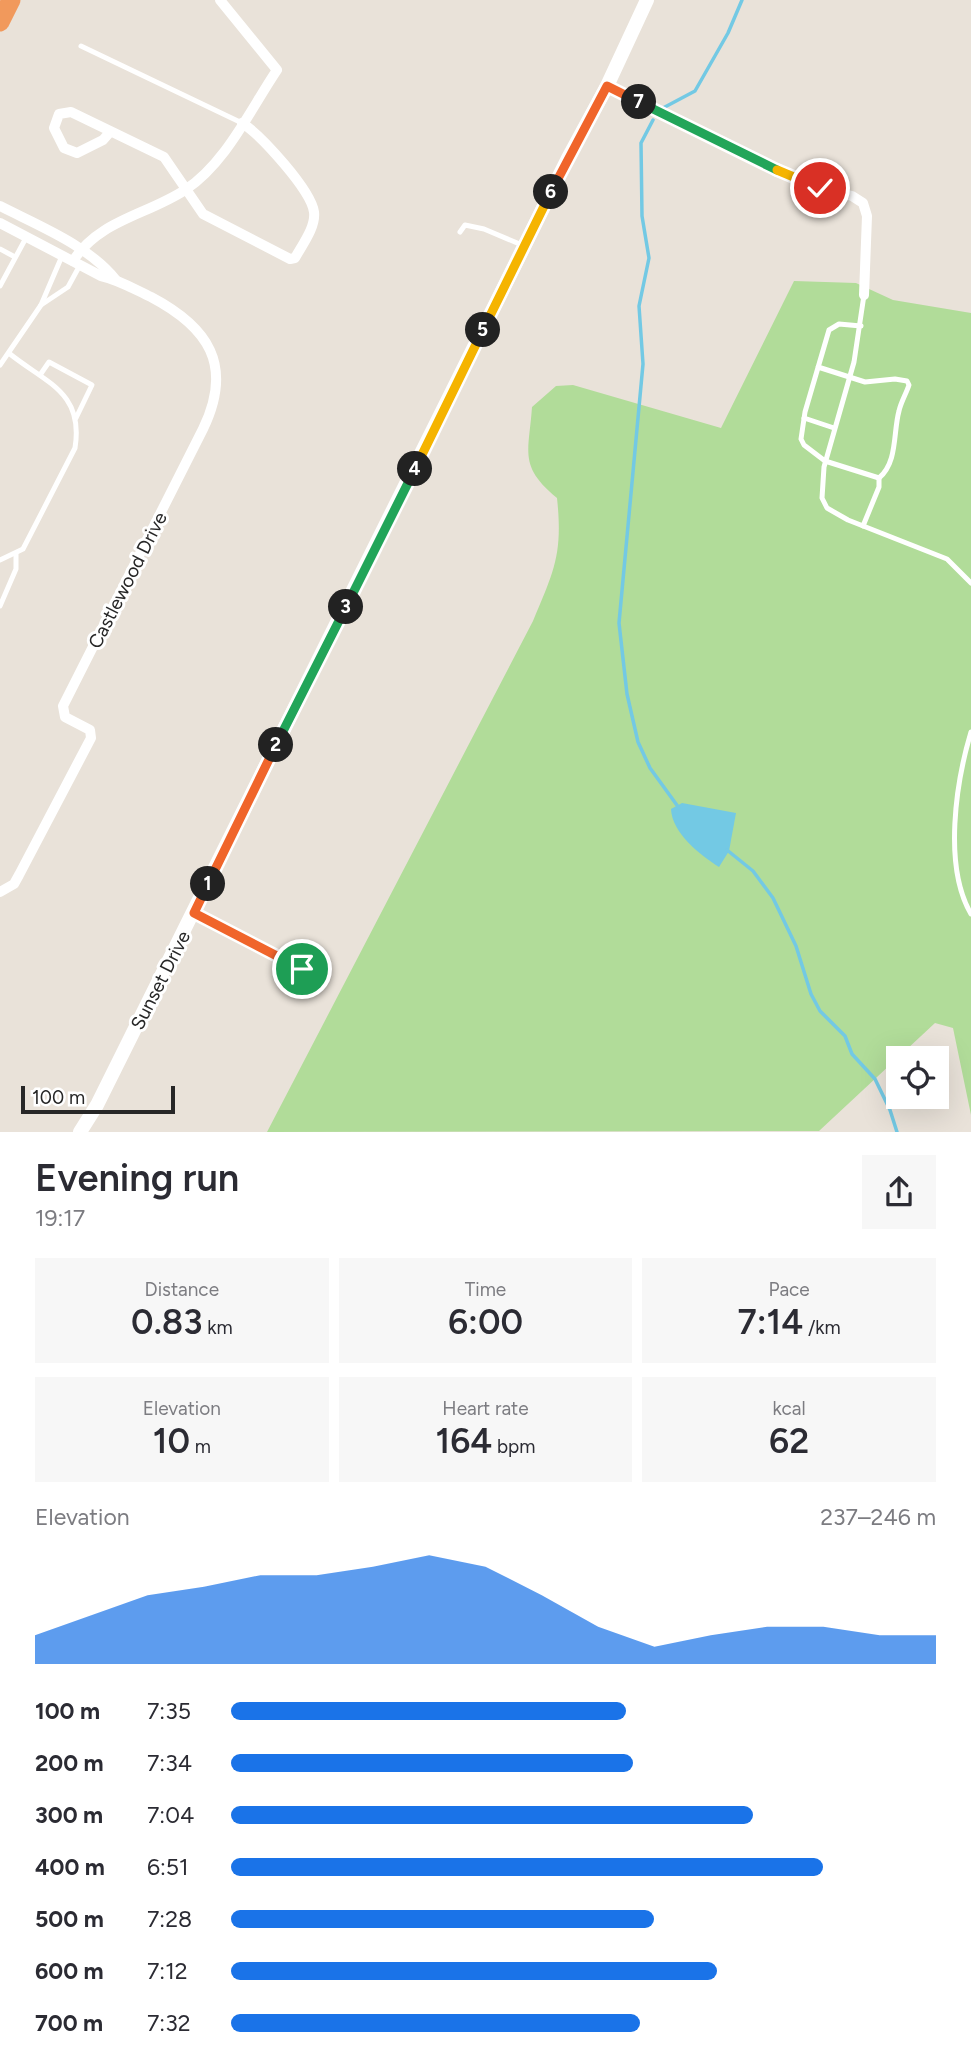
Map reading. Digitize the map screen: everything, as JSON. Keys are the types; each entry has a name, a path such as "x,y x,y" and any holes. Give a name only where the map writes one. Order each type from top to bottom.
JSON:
{"highway":[{"path":"0,22 11,0"}],"street":[{"path":"72,261 80,250 113,224 186,189 216,161 277,70 220,0"},
{"name":"Sunset Drive","path":"80,1132 97,1105 194,913 607,86 646,0"},
{"path":"607,86 780,171 820,188 852,196 863,204 867,216 864,295"},
{"path":"110,132 103,141 76,153 64,148 54,128 59,114 71,112 164,157 203,214 290,259 295,258 314,222 311,202 272,148 242,123"},
{"name":"Castlewood Drive","path":"0,206 65,239 106,267 116,280"},
{"name":"Castlewood Drive","path":"0,222 72,261 180,313 194,324 210,349 216,390 214,405 63,706 65,717 90,730 91,738 14,884 0,892"}],"lane":[{"path":"82,46 242,123"},
{"path":"460,232 465,225 484,229 525,246"},
{"path":"0,286 27,236"},
{"path":"0,249 15,257"},
{"path":"1,363 10,354 72,261"},
{"path":"41,305 68,287 72,261"},
{"path":"864,295 861,326 850,378 825,461 821,489 827,508 863,526 947,559 971,583"},
{"path":"861,326 839,324 829,330 804,418 801,439 804,445 825,461 879,478"},
{"path":"0,560 23,549 75,448 75,420 66,397 10,354"},
{"path":"40,375 49,362 92,385 75,420"},
{"path":"818,368 874,383 902,380 909,385 898,414 896,443 886,470 879,478 879,486 863,526"},
{"path":"804,418 834,428"},
{"path":"0,606 16,569 16,554"},
{"path":"971,732 958,777 955,827 960,879 971,914"},
{"path":"194,913 302,969"}],"green space":[{"path":"794,281 856,283 893,300 971,313 971,1115 953,1028 935,1023 910,1046 886,1046 886,1069 819,1131 267,1132 533,621 546,589 558,548 559,517 557,498 536,477 531,467 528,447 532,407 556,386 573,385 721,428"}],"water":[{"path":"682,803 736,813 729,851 719,867 696,850 676,826 671,809"}],"waterway":[{"path":"663,108 695,91 728,33 742,0"},
{"path":"653,120 641,143 642,216 649,258 639,306 643,364 619,623 627,694 638,742 650,768 679,808"},
{"path":"727,850 753,871 773,898 796,946 811,994 820,1011 845,1036 852,1054 875,1079 897,1132"}],"route":[{"path":"302,969 194,913 568,158 607,86 820,188"}]}
